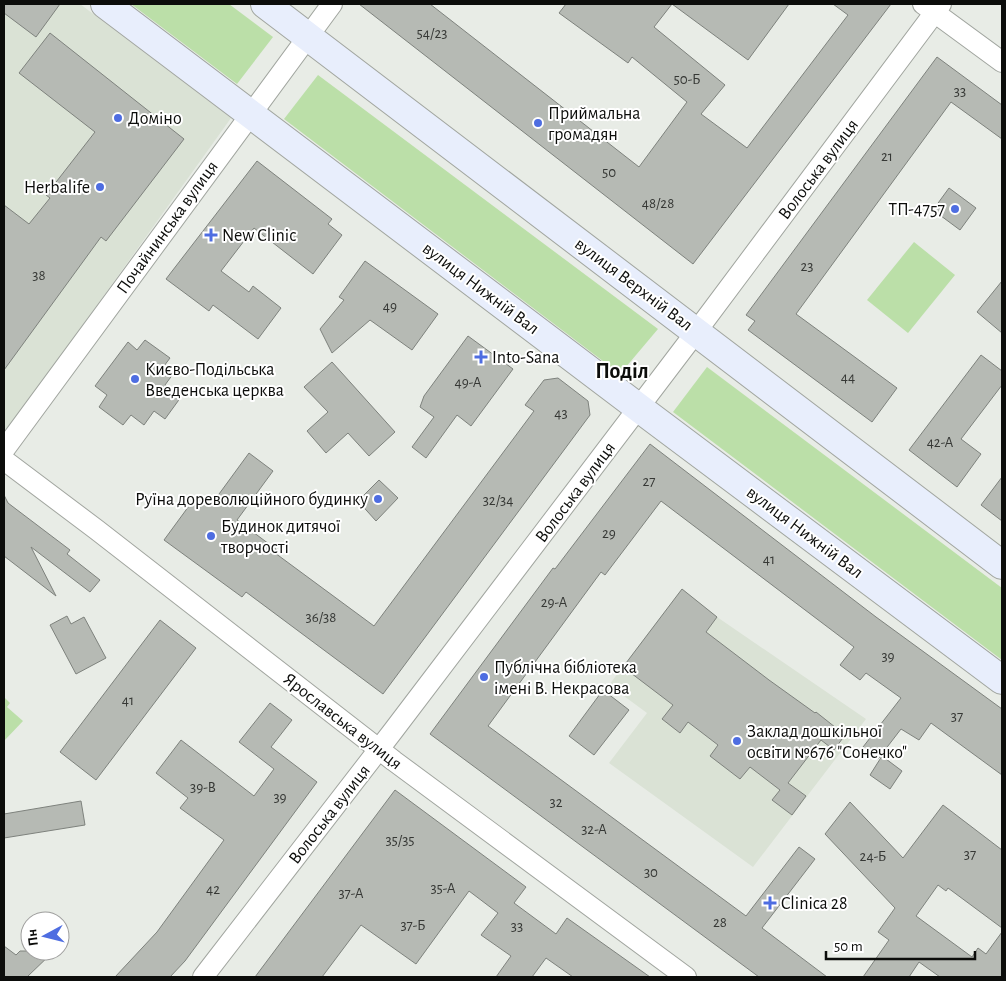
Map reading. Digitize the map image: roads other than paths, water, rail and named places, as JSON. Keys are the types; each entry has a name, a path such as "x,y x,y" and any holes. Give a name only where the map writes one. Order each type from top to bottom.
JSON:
{"main road":[{"name":"вулиця Нижній Вал","path":"105,4 1002,680"},
{"name":"вулиця Верхній Вал","path":"265,4 1002,565"}],"street":[{"name":"Почайнинська вулиця","path":"4,450 332,4"},
{"path":"933,7 1002,62"},
{"name":"Волоська вулиця","path":"203,977 639,408 933,7"},
{"name":"Ярославська вулиця","path":"4,460 379,749 686,977"}],"place":[{"name":"Доміно","path":"118,118"},
{"name":"Приймальна громадян","path":"538,123"},
{"name":"Herbalife","path":"100,187"},
{"name":"ТП-4757","path":"955,209"},
{"name":"New Clinic","path":"211,235"},
{"name":"Into-Sana","path":"481,357"},
{"name":"Києво-Подільська Введенська церква","path":"135,379"},
{"name":"Руїна дореволюційного будинку","path":"378,499"},
{"name":"Будинок дитячої творчості","path":"211,536"},
{"name":"Публічна бібліотека імені В. Некрасова","path":"484,677"},
{"name":"Заклад дошкільної освіти №676 \"Сонечко\"","path":"737,741"},
{"name":"Clinica 28","path":"770,903"}],"district":[{"name":"Поділ","path":"622,370"}]}
